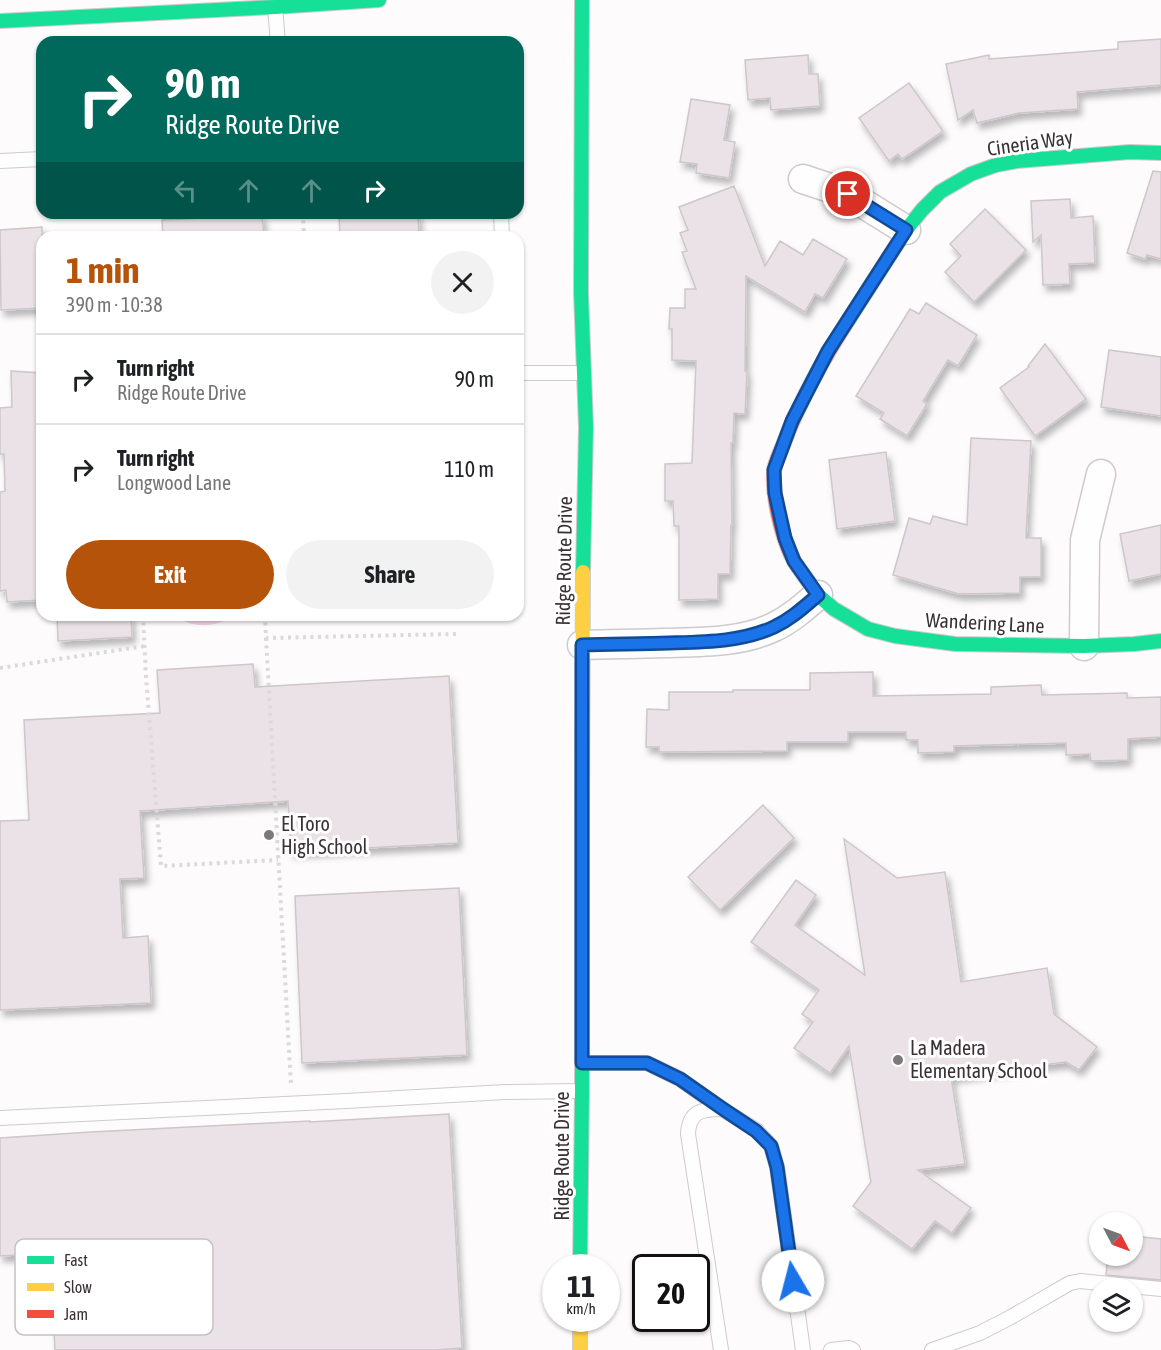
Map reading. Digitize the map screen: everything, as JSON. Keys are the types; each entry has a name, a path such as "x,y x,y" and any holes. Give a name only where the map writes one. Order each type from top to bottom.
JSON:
{"main road":[{"path":"0,21 379,0"},
{"name":"Ridge Route Drive","path":"580,1254 582,645 586,427 581,293 582,0"},
{"name":"Cineria Way","path":"818,595 794,561 785,538 775,493 774,470 792,421 828,351 921,210 940,192 971,174 1017,160 1119,153 1161,153"},
{"name":"Wandering Lane","path":"818,595 834,609 868,629 955,645 1084,646 1161,641"},
{"path":"580,1332 580,1350"}],"street":[{"path":"803,179 848,194 906,230"},
{"path":"1084,646 1085,540 1101,474"},
{"path":"582,645 697,642 726,640 750,635 790,619 818,595"}],"lane":[{"path":"275,7 277,36"},
{"path":"0,161 36,159"},
{"path":"524,373 583,373"},
{"path":"582,1063 647,1063 680,1079 756,1131 771,1146 777,1167 803,1350"},
{"path":"0,1118 505,1092 582,1091"},
{"path":"721,1350 688,1125 693,1116 703,1110 723,1109"},
{"path":"932,1350 980,1333 1070,1283 1080,1281 1161,1289"},
{"path":"831,1350 849,1348 854,1350"}],"path":[{"path":"143,621 160,866 278,860"},
{"path":"265,621 292,1104"},
{"path":"266,638 456,634"},
{"path":"0,668 145,646"}],"shaded area":[{"path":"185,621 224,621 211,625"}],"building":[{"path":"1161,39 1161,85 1077,92 1078,109 1019,113 977,123 973,110 958,120 946,64 989,55 989,59 1118,49 1118,42"},
{"path":"808,55 809,74 818,74 820,106 771,110 770,98 748,100 745,60"},
{"path":"909,83 943,131 902,159 898,154 889,161 859,118"},
{"path":"691,99 730,105 724,140 735,142 729,178 696,173 697,164 680,162"},
{"path":"1153,171 1161,172 1161,259 1147,255 1145,259 1127,253"},
{"path":"734,186 765,266 780,241 803,255 813,239 847,259 823,298 815,294 805,312 746,276 745,414 734,413 733,443 731,443 730,574 718,574 718,599 679,600 679,526 674,526 673,501 665,501 665,464 692,463 696,361 672,360 672,329 669,329 670,308 685,308 685,289 696,289 682,252 687,251 680,233 688,230 679,207"},
{"path":"1070,199 1071,218 1093,216 1095,263 1069,264 1070,284 1043,285 1041,235 1033,242 1031,201"},
{"path":"985,209 1026,250 974,302 945,272 961,256 950,244"},
{"path":"262,219 263,231 163,231 162,220"},
{"path":"339,219 418,219 419,231 340,231"},
{"path":"42,227 42,231 36,231 36,308 1,310 0,230"},
{"path":"926,303 977,335 958,366 948,360 923,401 927,404 907,436 880,419 884,413 856,396 910,309 919,314"},
{"path":"1045,344 1086,399 1035,436 1000,388 1029,367"},
{"path":"1109,350 1161,357 1161,416 1101,407"},
{"path":"11,371 36,373 36,600 7,602 6,590 0,591 0,492 5,491 4,454 0,454 0,408 12,407"},
{"path":"971,438 1031,441 1026,538 1041,538 1041,577 1020,577 1020,593 959,594 893,575 909,518 930,524 933,516 967,525"},
{"path":"886,452 895,521 837,529 829,460"},
{"path":"1161,525 1161,574 1129,581 1120,534"},
{"path":"57,621 131,621 132,637 58,641"},
{"path":"253,664 255,687 449,676 458,843 291,852 288,801 140,811 144,878 120,879 123,938 148,936 151,1003 0,1010 0,821 29,820 24,720 160,713 157,670"},
{"path":"873,672 873,696 991,694 991,687 1041,685 1042,695 1127,693 1127,698 1161,697 1161,737 1128,739 1128,760 1091,761 1090,754 1066,755 1066,743 954,746 954,752 918,753 918,740 906,740 906,732 848,732 848,742 787,742 787,751 659,752 659,747 646,747 647,709 669,710 669,692 810,690 810,673"},
{"path":"763,805 794,838 720,910 688,877"},
{"path":"844,839 897,878 945,872 961,982 1047,968 1054,1014 1097,1047 1079,1070 1066,1062 951,1077 965,1164 918,1170 971,1208 952,1233 935,1221 912,1249 853,1206 871,1182 849,1046 830,1073 794,1048 813,1022 802,1014 819,990 751,942 796,880 816,895 795,925 865,975"},
{"path":"459,888 467,1055 302,1063 295,896"},
{"path":"449,1114 462,1348 435,1350 55,1350 54,1335 213,1335 213,1239 15,1239 15,1255 0,1256 0,1138"},
{"path":"1143,1237 1161,1239 1161,1280 1106,1275 1107,1266 1143,1266"}],"traffic: fast":[{"path":"0,21 379,0"},
{"path":"582,0 581,293 586,427 583,572"},
{"path":"849,319 906,230 922,210 940,192 971,174 996,165 1017,161 1130,152 1161,153"},
{"path":"798,567 818,595 834,609 868,629 895,636 955,644 1084,646 1161,641"},
{"path":"580,1254 582,808"}],"traffic: slow":[{"path":"582,808 583,572"},
{"path":"580,1332 580,1350"}],"traffic: jam":[{"path":"798,567 783,534 775,494 775,468 804,396 849,319"}],"place":[{"name":"El Toro High School","path":"269,835"},
{"name":"La Madera Elementary School","path":"898,1060"}],"route":[{"path":"793,1281 777,1167 771,1146 756,1131 680,1079 647,1063 582,1063 582,645 697,642 726,640 750,635 790,619 818,595 794,561 785,538 775,493 774,470 792,421 828,351 906,230 848,194"}]}
